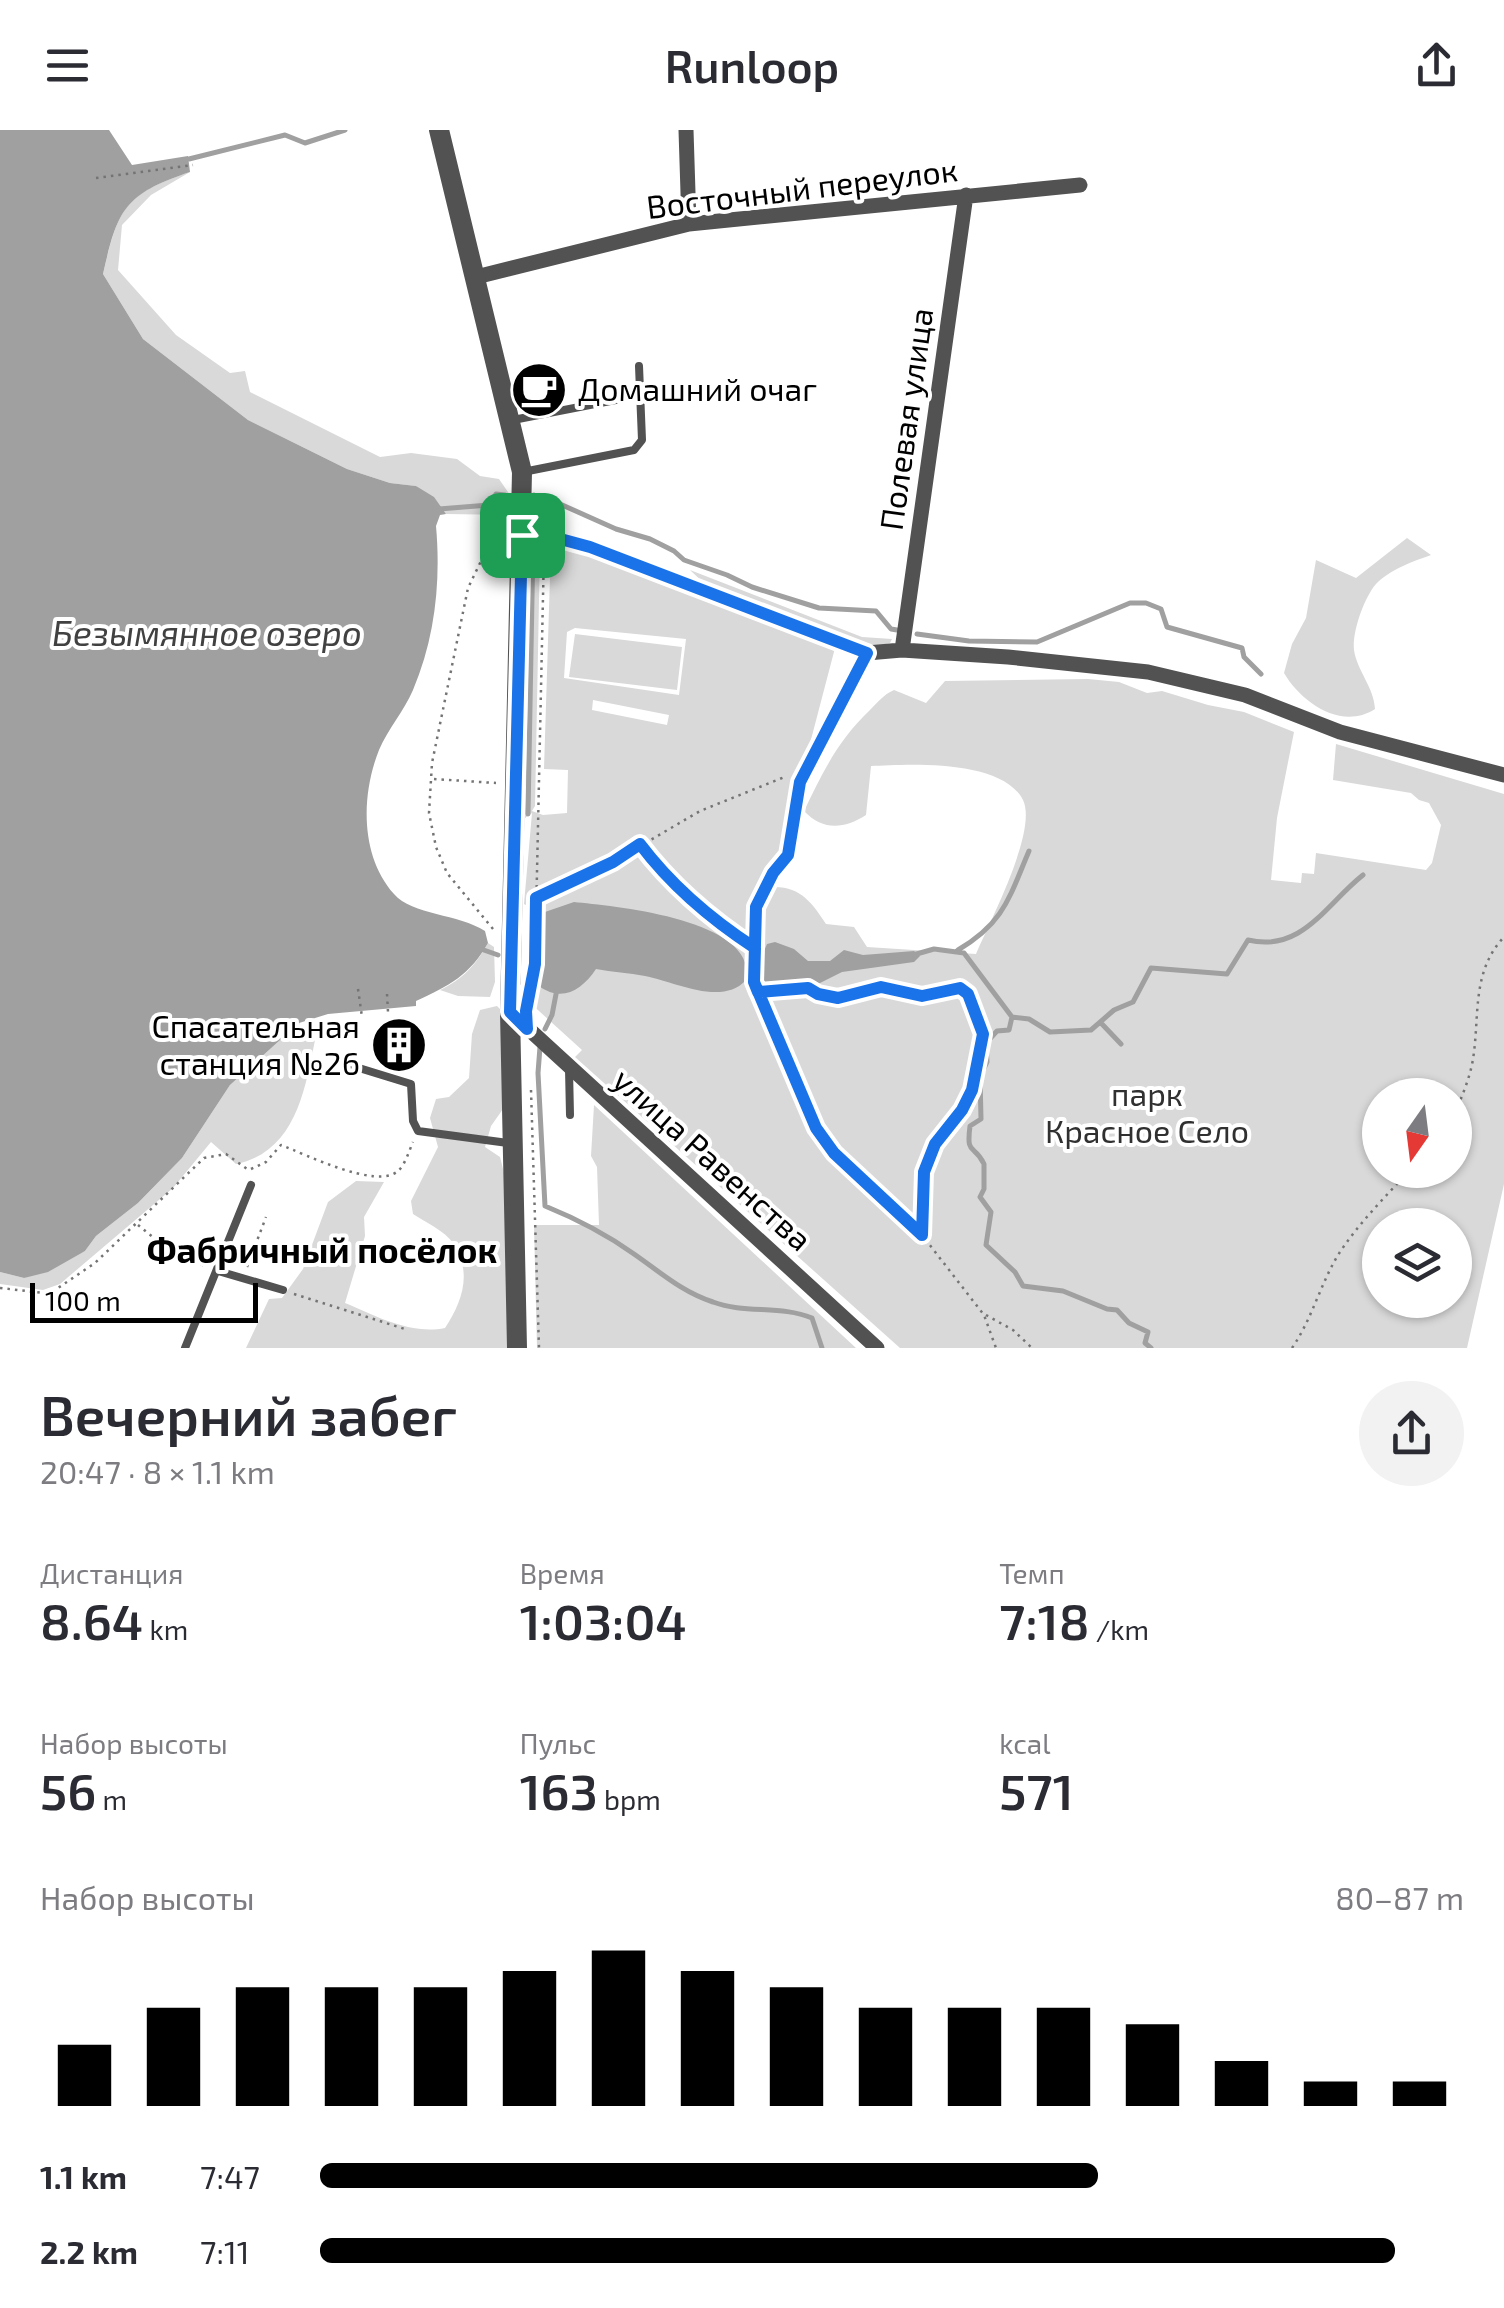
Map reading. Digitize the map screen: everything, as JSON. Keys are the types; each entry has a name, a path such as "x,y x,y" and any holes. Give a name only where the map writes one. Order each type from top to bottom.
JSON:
{"street":[{"path":"439,130 522,472 516,529 510,1012 517,1348"},
{"path":"686,130 689,224"},
{"name":"Восточный переулок","path":"476,277 689,224 1080,185"},
{"name":"Полевая улица","path":"902,650 966,195"},
{"path":"516,529 590,547 867,653 902,650 1008,657 1148,672 1244,695 1340,732 1504,775"},
{"path":"788,855 797,795 807,768 867,653"},
{"name":"улица Равенства","path":"510,1012 877,1348"}],"lane":[{"path":"522,472 634,450 642,440 639,366"},
{"path":"510,421 641,395"},
{"path":"346,1064 411,1084 412,1120 418,1131 513,1143"},
{"path":"569,1067 570,1115"},
{"path":"185,1348 252,1185"},
{"path":"218,1271 283,1290"}],"path":[{"path":"96,178 193,165"},
{"path":"494,931 447,873 436,847 429,813 431,779 468,588 482,559 516,529"},
{"path":"528,999 535,964 536,778 544,548"},
{"path":"536,898 613,862 700,811 807,768"},
{"path":"431,779 502,783"},
{"path":"640,844 655,864 708,914 755,948"},
{"path":"788,855 773,873 756,907 754,982 758,992 816,1128 834,1153 922,1235 984,1315 996,1348"},
{"path":"1467,1078 1474,1058 1484,965 1504,938"},
{"path":"758,992 808,988 838,998 881,987 912,996 960,988 968,994 983,1034 972,1090 962,1110 935,1144 924,1172 922,1235"},
{"path":"358,989 362,1017"},
{"path":"387,994 388,1012"},
{"path":"530,1088 540,1348"},
{"path":"0,1288 44,1293 58,1288 95,1263 204,1158 226,1154 250,1169 258,1168 281,1145 363,1176 390,1176 400,1170 418,1131"},
{"path":"250,1169 252,1185"},
{"path":"1292,1348 1309,1324 1339,1254 1393,1188"},
{"path":"243,1278 266,1217"},
{"path":"137,1224 157,1243 186,1261 218,1271"},
{"path":"283,1290 406,1329"},
{"path":"984,1315 1013,1330 1032,1348"}],"green space":[{"path":"190,172 151,195 122,225 118,270 176,335 230,373 245,371 250,392 380,457 411,453 457,459 480,476 499,479 510,495 511,515 446,514 416,486 390,483 347,469 248,420 143,339 103,274 114,233 120,218 138,196"},
{"path":"1407,538 1431,555 1395,570 1376,584 1363,606 1355,634 1356,658 1375,709 1349,717 1323,710 1301,694 1284,673 1292,644 1306,618 1316,560 1356,578"},
{"name":"парк Красное Село","path":"551,545 601,559 835,648 808,751 791,788 784,861 775,887 799,893 826,924 854,927 867,947 976,954 1018,854 1026,814 1023,800 996,777 954,767 908,765 871,766 866,815 858,820 826,825 804,811 840,745 894,690 926,703 945,681 1119,682 1147,693 1162,691 1244,712 1294,732 1277,818 1271,880 1301,883 1302,873 1314,874 1316,853 1426,870 1432,863 1441,825 1429,803 1411,793 1333,780 1336,744 1504,794 1504,1184 1467,1348 900,1348 575,1057 582,1050 528,1001 531,908 524,904 532,813 525,818 531,551 540,548 532,811 543,815 567,813 568,770 544,769","holes":["575,628 686,639 679,695 564,678 567,632","593,700 669,715 667,725 592,710"]},
{"path":"690,570 862,637 892,639 869,648 708,587"},
{"path":"575,634 682,647 677,690 569,677"},
{"path":"488,943 494,947 495,982 490,997 458,996 440,990 468,971"},
{"path":"497,1006 502,1011 503,1109 491,1126 485,1147 500,1157 504,1173 511,1348 246,1348 269,1299 282,1298 303,1269 328,1202 356,1181 384,1182 364,1217 365,1236 345,1303 407,1327 445,1328 460,1298 463,1265 449,1239 413,1214 411,1201 438,1147 430,1118 436,1099 449,1097 469,1078 472,1034 480,1010"},
{"path":"299,1023 315,1040 311,1059 294,1117 272,1147 236,1164 211,1142 173,1188 60,1284 43,1290 0,1284 0,1272 24,1278 85,1251 96,1236 138,1203 182,1158 230,1085"},
{"path":"594,1105 856,1348 537,1348 534,1225 599,1225 597,1167 591,1156"}],"water":[{"name":"Безымянное озеро","path":"0,130 109,130 132,165 188,156 190,172 151,188 128,206 108,252 103,274 143,339 248,420 347,469 390,483 416,486 434,497 446,514 440,515 436,526 437,589 427,650 409,698 379,750 369,786 367,825 375,862 394,894 412,906 474,925 485,931 488,943 466,971 416,1001 416,1006 328,1014 299,1023 230,1085 182,1158 138,1203 96,1236 85,1251 48,1272 24,1278 0,1272"},
{"path":"574,902 649,912 708,930 730,943 744,959 746,980 736,988 711,992 596,969 571,992 547,991 539,986 542,913"},
{"path":"775,942 794,949 808,961 830,961 844,950 863,955 914,951 920,956 914,962 842,972 816,985 801,980 762,985 761,959 767,944"}],"waterway":[{"path":"189,159 285,135 305,143 345,130"},
{"path":"439,509 489,505 496,494 505,495"},
{"path":"533,516 534,495"},
{"path":"551,500 616,529 650,539 684,560 752,587 819,608 876,611 891,629 897,630"},
{"path":"528,814 533,543"},
{"path":"917,634 969,641 1037,642 1130,603 1146,603 1161,609 1167,627 1242,648 1244,657 1261,674"},
{"path":"958,950 986,930 1003,908 1029,851"},
{"path":"1012,1017 1029,1019 1050,1032 1091,1030 1114,1010 1133,1002 1151,968 1227,974 1248,940 1267,942 1298,933 1363,875"},
{"path":"478,948 498,955"},
{"path":"913,955 934,949 964,953 1012,1017 1009,1030 997,1031 986,1043 987,1062 980,1077 981,1119 970,1126 970,1146 984,1164 984,1189 980,1197 991,1212 986,1245 1015,1272 1023,1286 1063,1291 1117,1310 1129,1323 1148,1332 1145,1343 1151,1348"},
{"path":"545,1029 557,989"},
{"path":"1101,1023 1121,1044"},
{"path":"540,1047 545,1206 602,1233 702,1298 725,1306 812,1318 822,1348"}],"place":[{"name":"Домашний очаг","path":"539,390"},
{"name":"Спасательная станция №26","path":"399,1045"}],"district":[{"name":"Фабричный посёлок","path":"322,1251"}],"route":[{"path":"522,535 510,1012 527,1029 526,1011 535,964 536,898 613,862 640,844 655,864 708,914 737,936 755,948 754,982 758,992 773,989 808,988 838,998 881,987 912,996 960,988 968,994 983,1034 972,1090 962,1110 935,1144 924,1172 922,1235 834,1153 816,1128 806,1099 776,1036 754,982 756,907 773,873 788,855 800,782 867,653 590,547 553,537 522,535"}]}
